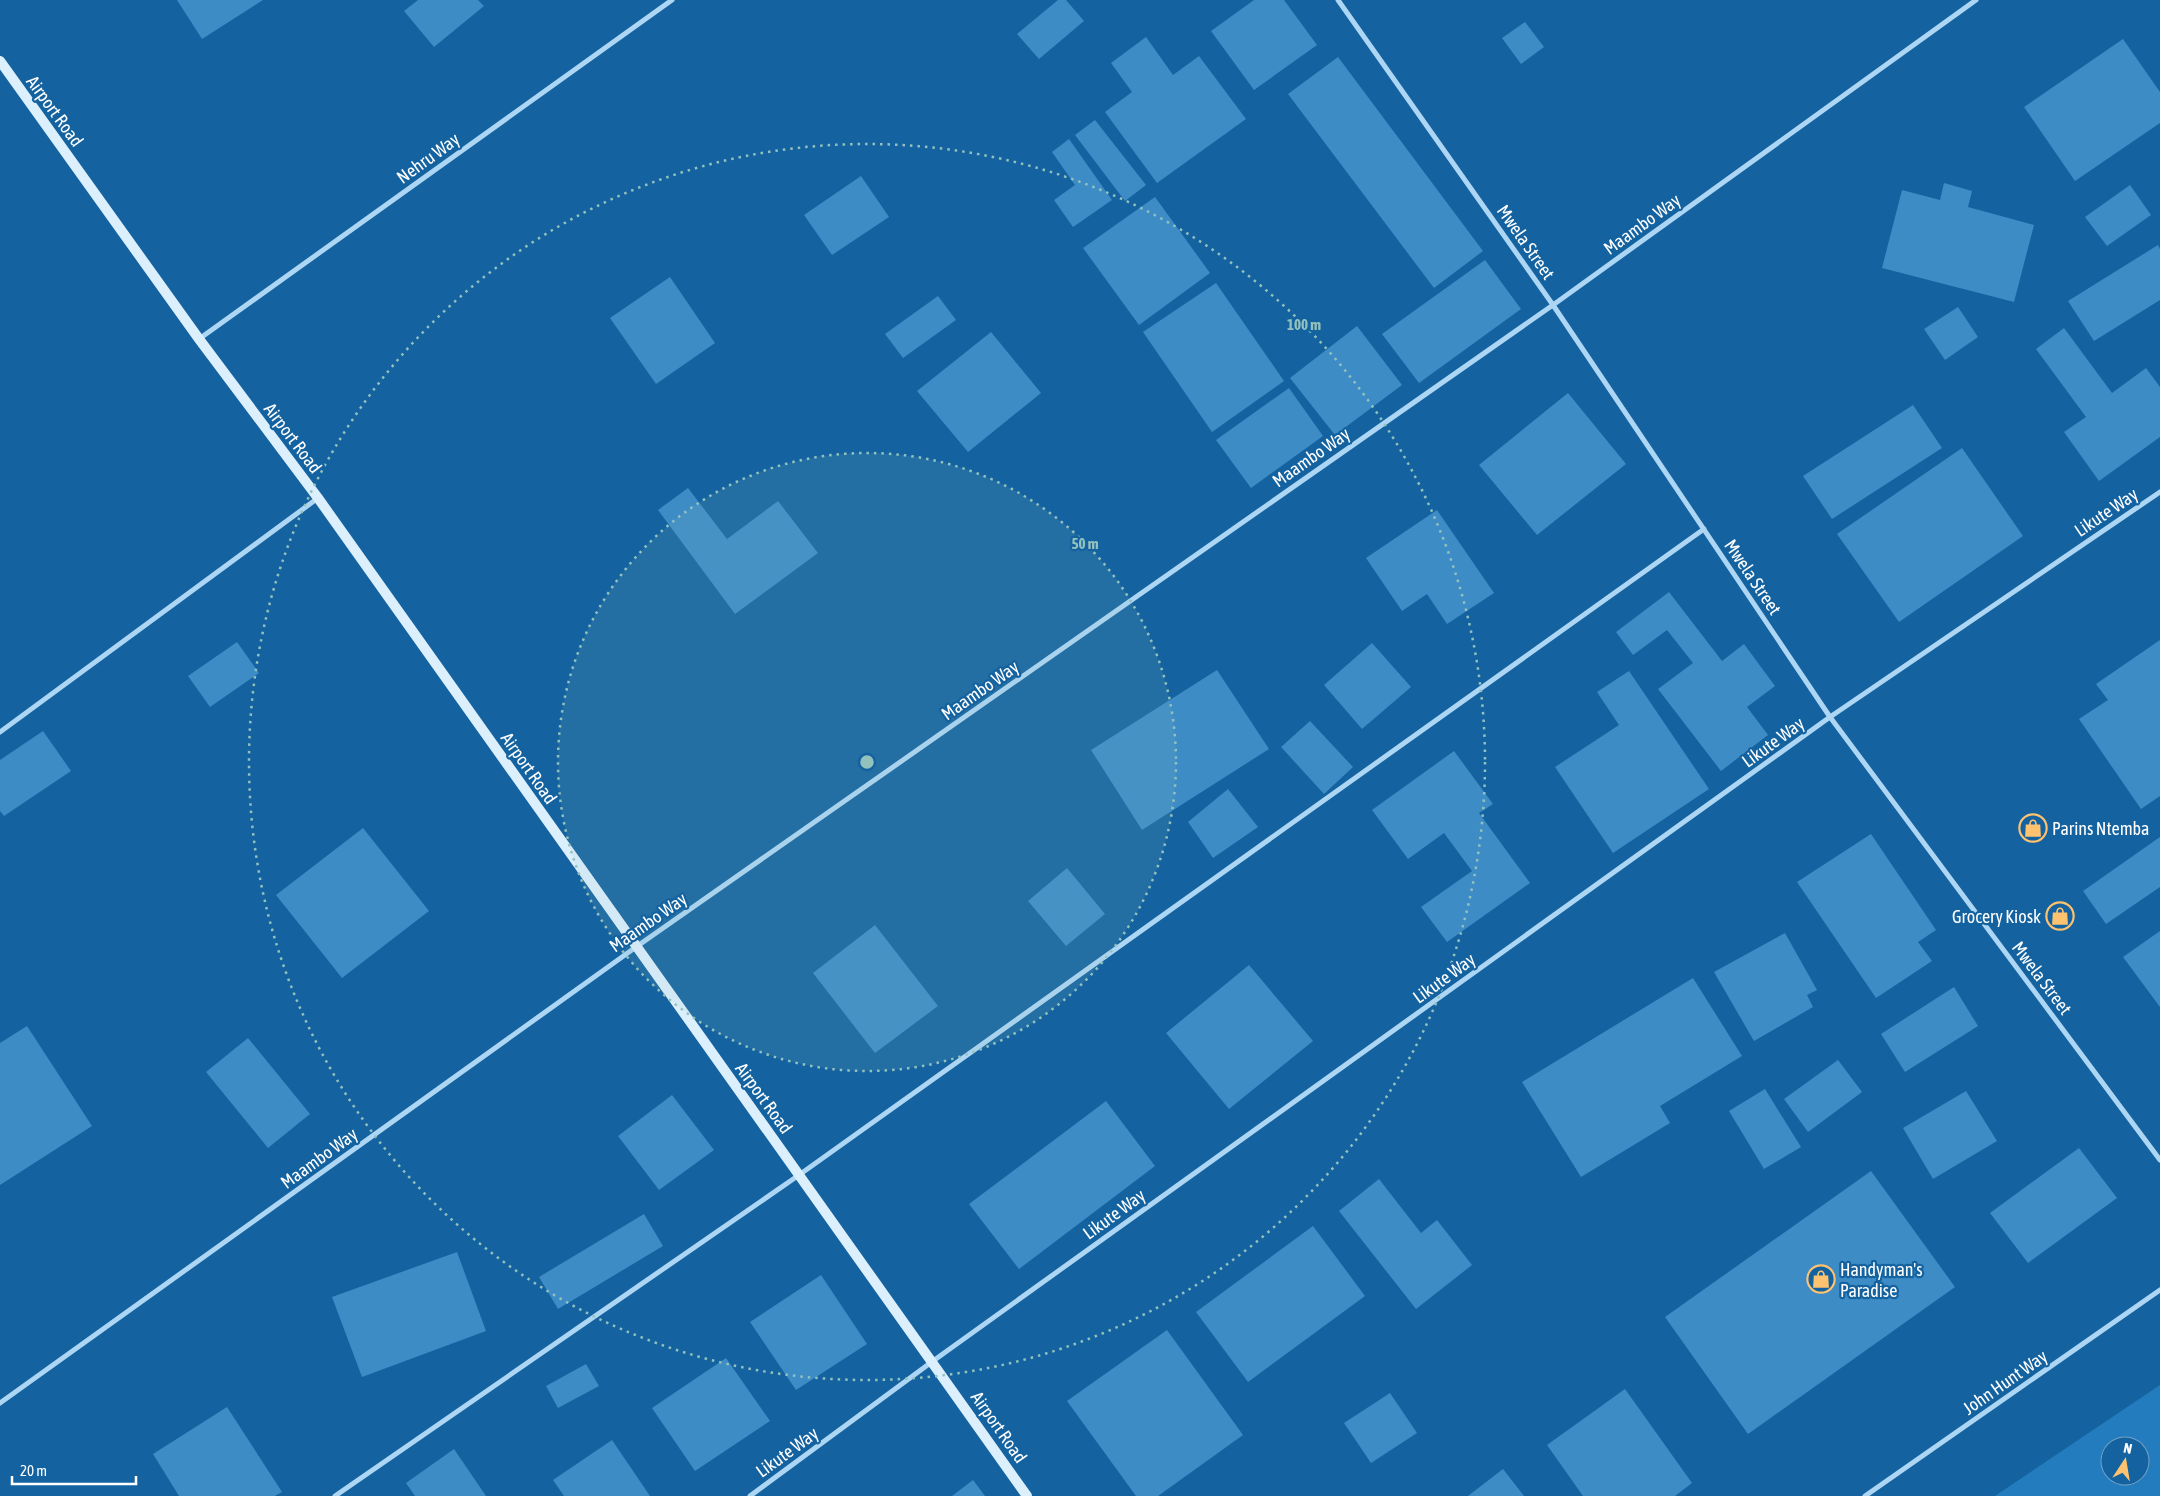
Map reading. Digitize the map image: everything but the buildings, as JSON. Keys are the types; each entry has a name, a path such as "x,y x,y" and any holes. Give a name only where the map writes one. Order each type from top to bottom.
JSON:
{"street":[{"name":"Nehru Way","path":"199,339 672,0"},
{"name":"Mwela Street","path":"1338,0 1553,305 1830,718 2160,1160"},
{"name":"Maambo Way","path":"0,1403 636,947 1553,305 1976,0"},
{"name":"Airport Road","path":"0,61 199,339 318,498 1027,1496"},
{"name":"Likute Way","path":"750,1496 932,1361 1830,718 2160,492"},
{"path":"0,732 318,498"},
{"path":"335,1496 799,1176 1704,529"},
{"name":"John Hunt Way","path":"1865,1496 2160,1290"}],"shaded area":[{"path":"2160,1385 2160,1496 1995,1496"}],"place":[{"name":"Parins Ntemba","path":"2033,828"},
{"name":"Grocery Kiosk","path":"2060,916"},
{"name":"Handyman's Paradise","path":"1821,1279"}]}
